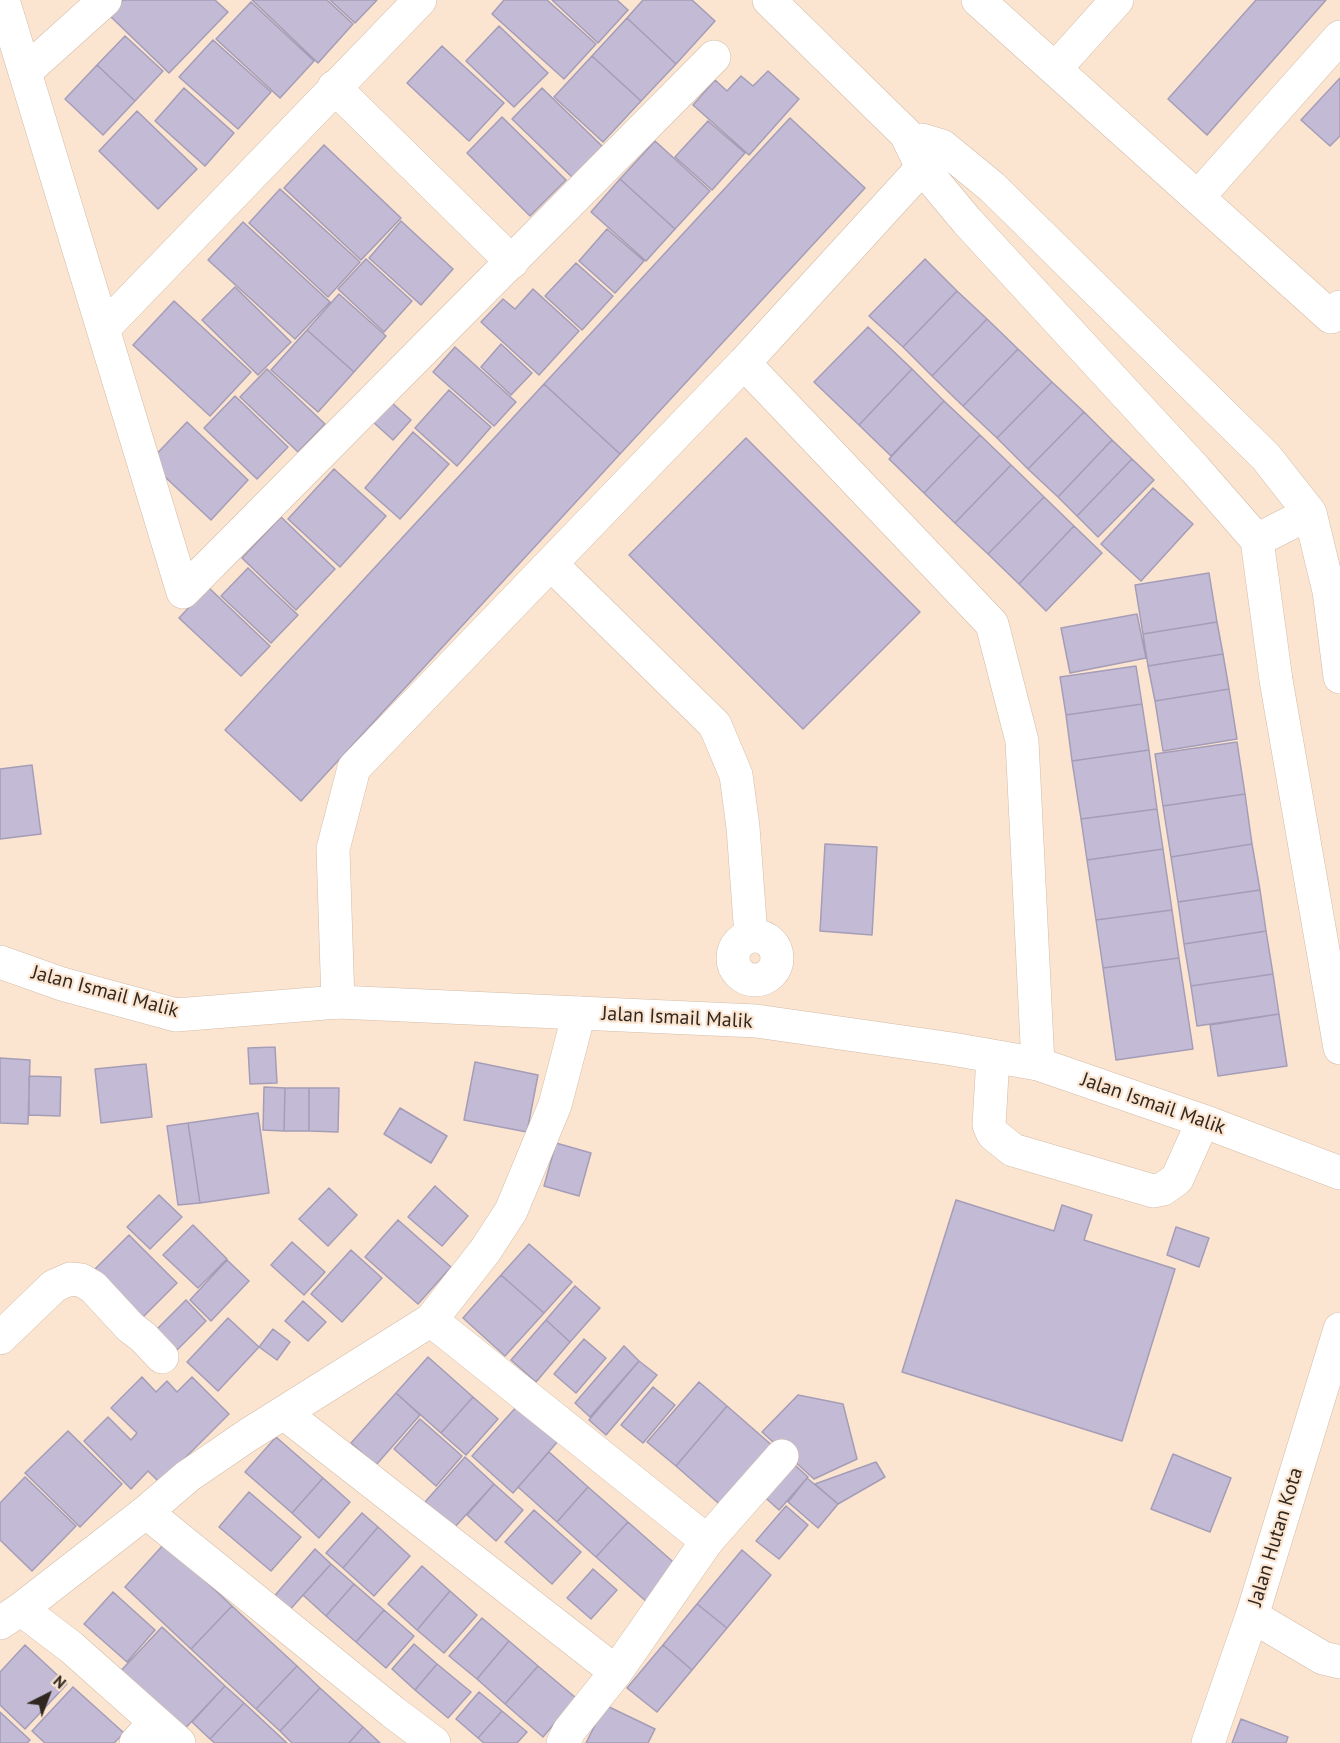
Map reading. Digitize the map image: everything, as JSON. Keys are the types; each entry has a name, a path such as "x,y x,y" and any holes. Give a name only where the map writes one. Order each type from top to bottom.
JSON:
{"street":[{"path":"3,0 183,592 714,57"},
{"path":"25,72 105,0"},
{"path":"102,329 420,0"},
{"path":"769,0 932,157 992,187 1266,458 1310,513 1337,628 1340,677"},
{"path":"978,0 1332,317 1340,307"},
{"path":"1055,69 1117,0"},
{"path":"1198,197 1340,37"},
{"path":"334,87 512,262"},
{"path":"338,1002 333,849 354,768 744,363 932,157"},
{"path":"932,157 967,221 1196,469 1257,540 1276,680 1340,1048"},
{"path":"744,363 992,624 1022,741 1038,1064"},
{"path":"1257,540 1310,513"},
{"path":"551,564 715,725 736,775 743,827 751,936 742,940 735,947 732,956 734,966 740,974 749,979 758,979 756,1021"},
{"name":"Jalan Ismail Malik","path":"0,962 62,984 176,1015 338,1002 756,1021 952,1049 993,1058 1038,1064 1203,1121 1340,1173"},
{"path":"179,1743 145,1732 71,1647 11,1616 146,1512 188,1476 431,1320 485,1251 511,1211 555,1105 579,1013"},
{"path":"993,1058 989,1125 993,1134 1013,1150 1153,1191 1163,1189 1177,1179 1203,1121"},
{"path":"0,1338 54,1286 70,1279 81,1280 93,1287 162,1357"},
{"path":"431,1320 706,1540"},
{"name":"Jalan Hutan Kota","path":"1208,1743 1252,1616 1340,1329"},
{"path":"284,1413 616,1672"},
{"path":"563,1743 569,1731 616,1672 706,1540 782,1456"},
{"path":"146,1512 434,1743"},
{"path":"1252,1616 1323,1658 1340,1662"}],"building":[{"path":"123,0 215,0 228,12 169,73 109,15"},
{"path":"252,0 327,0 353,24 318,63"},
{"path":"330,0 377,0 355,23"},
{"path":"504,0 547,0 596,44 564,79 492,14"},
{"path":"552,0 617,0 628,10 598,43"},
{"path":"643,0 692,0 715,21 676,64 627,18"},
{"path":"1256,0 1326,0 1207,135 1168,99"},
{"path":"251,2 314,61 280,98 216,39"},
{"path":"627,18 676,64 641,101 592,56"},
{"path":"499,26 548,73 514,107 466,61"},
{"path":"125,36 163,71 135,101 97,65"},
{"path":"213,40 271,92 238,129 179,77"},
{"path":"442,46 504,103 469,141 407,83"},
{"path":"592,56 641,101 603,142 554,97"},
{"path":"97,65 135,101 103,135 65,99"},
{"path":"768,71 799,99 749,155 693,105 715,80 727,91 741,76 753,86"},
{"path":"1340,78 1340,136 1330,146 1301,120"},
{"path":"184,88 234,133 205,166 155,121"},
{"path":"542,88 603,147 573,178 512,119"},
{"path":"137,111 197,169 158,209 99,151"},
{"path":"502,117 566,180 530,216 467,153"},
{"path":"790,118 865,188 620,454 544,384"},
{"path":"708,121 745,153 712,190 675,157"},
{"path":"655,141 710,191 675,229 620,179"},
{"path":"324,145 401,218 361,260 284,188"},
{"path":"620,179 675,229 646,261 591,212"},
{"path":"280,189 360,262 328,297 249,223"},
{"path":"401,221 453,269 421,305 369,258"},
{"path":"243,222 330,302 295,339 208,260"},
{"path":"607,229 644,261 615,293 579,261"},
{"path":"366,259 412,301 384,332 338,289"},
{"path":"925,259 957,291 903,347 869,316"},
{"path":"576,263 613,296 582,330 545,296"},
{"path":"235,287 291,342 258,375 202,320"},
{"path":"533,289 579,331 539,375 481,322 503,299 515,309"},
{"path":"957,291 987,319 932,376 903,347"},
{"path":"339,294 386,336 354,372 307,330"},
{"path":"174,301 251,372 210,416 133,345"},
{"path":"987,319 1018,349 963,406 932,376"},
{"path":"868,327 912,369 859,425 814,382"},
{"path":"307,330 354,372 318,412 271,370"},
{"path":"501,344 532,373 511,395 481,367"},
{"path":"455,347 516,402 494,426 433,372"},
{"path":"1018,349 1052,382 997,438 963,406"},
{"path":"267,369 325,424 298,452 240,397"},
{"path":"912,369 944,401 891,456 859,425"},
{"path":"1052,382 1084,412 1028,469 997,438"},
{"path":"544,384 620,454 301,801 225,730"},
{"path":"449,390 491,427 457,466 415,428"},
{"path":"235,396 288,447 257,479 204,428"},
{"path":"390,401 411,420 393,440 372,421"},
{"path":"944,401 980,435 924,493 889,459"},
{"path":"1084,412 1112,440 1058,497 1028,469"},
{"path":"187,422 248,480 211,520 149,462"},
{"path":"413,432 449,464 400,519 365,488"},
{"path":"980,435 1011,465 955,523 924,493"},
{"path":"746,438 920,612 803,729 629,555"},
{"path":"1112,440 1132,459 1077,516 1058,497"},
{"path":"1132,459 1154,480 1098,537 1077,516"},
{"path":"1011,465 1044,497 988,554 955,523"},
{"path":"334,469 386,516 340,567 288,519"},
{"path":"1153,488 1193,524 1141,581 1101,544"},
{"path":"1044,497 1074,526 1019,584 988,554"},
{"path":"281,517 335,569 296,610 242,558"},
{"path":"1074,526 1102,553 1046,611 1019,584"},
{"path":"248,568 298,615 271,643 221,596"},
{"path":"1209,573 1217,622 1143,634 1135,585"},
{"path":"208,587 270,646 241,676 179,618"},
{"path":"1137,614 1146,658 1070,673 1061,628"},
{"path":"1217,622 1223,654 1148,666 1143,634"},
{"path":"1223,654 1229,689 1155,701 1148,666"},
{"path":"1136,666 1142,704 1066,715 1060,677"},
{"path":"1229,689 1237,739 1163,751 1155,701"},
{"path":"1142,704 1149,750 1072,761 1066,715"},
{"path":"1237,742 1245,794 1163,806 1155,754"},
{"path":"1149,750 1157,809 1081,819 1072,761"},
{"path":"32,765 41,834 0,839 0,769"},
{"path":"1245,794 1252,844 1171,857 1163,806"},
{"path":"1157,809 1163,849 1087,860 1081,819"},
{"path":"825,844 877,847 872,935 820,931"},
{"path":"1252,844 1260,890 1178,902 1171,857"},
{"path":"1163,849 1172,910 1096,920 1087,860"},
{"path":"1260,890 1266,931 1184,944 1178,902"},
{"path":"1172,910 1179,958 1103,968 1096,920"},
{"path":"1266,931 1273,974 1191,986 1184,944"},
{"path":"1179,958 1193,1049 1116,1060 1103,968"},
{"path":"1273,974 1279,1014 1197,1026 1191,986"},
{"path":"1279,1014 1287,1066 1218,1076 1210,1025"},
{"path":"275,1047 277,1083 250,1084 248,1048"},
{"path":"0,1058 30,1060 28,1124 0,1123"},
{"path":"475,1062 538,1075 527,1132 464,1120"},
{"path":"146,1064 152,1117 101,1123 95,1069"},
{"path":"29,1076 61,1077 60,1116 29,1115"},
{"path":"264,1087 285,1088 284,1131 263,1130"},
{"path":"285,1088 309,1088 309,1131 284,1131"},
{"path":"309,1088 339,1088 338,1132 309,1131"},
{"path":"400,1108 447,1136 431,1163 384,1134"},
{"path":"258,1113 269,1193 200,1203 188,1123"},
{"path":"188,1123 200,1203 178,1205 167,1126"},
{"path":"556,1143 591,1153 579,1196 544,1186"},
{"path":"435,1186 468,1216 442,1246 408,1217"},
{"path":"329,1188 357,1215 328,1246 299,1219"},
{"path":"159,1195 182,1217 150,1249 127,1227"},
{"path":"956,1200 1054,1231 1062,1205 1092,1215 1084,1240 1175,1269 1122,1441 902,1372"},
{"path":"398,1220 451,1267 418,1304 365,1257"},
{"path":"193,1225 227,1259 198,1288 163,1255"},
{"path":"1176,1227 1209,1238 1199,1267 1167,1255"},
{"path":"129,1235 177,1283 138,1322 90,1274"},
{"path":"292,1242 325,1272 304,1295 271,1265"},
{"path":"529,1244 572,1282 544,1313 501,1275"},
{"path":"351,1250 382,1278 342,1322 311,1294"},
{"path":"227,1260 249,1281 211,1321 190,1300"},
{"path":"501,1275 544,1313 505,1356 463,1318"},
{"path":"575,1286 600,1308 570,1342 546,1320"},
{"path":"186,1300 206,1321 174,1353 153,1333"},
{"path":"303,1301 326,1322 308,1341 285,1321"},
{"path":"228,1318 259,1347 218,1391 187,1362"},
{"path":"546,1320 570,1342 536,1382 511,1360"},
{"path":"273,1329 290,1342 277,1360 259,1347"},
{"path":"584,1339 606,1358 576,1393 554,1374"},
{"path":"624,1346 639,1361 590,1417 575,1403"},
{"path":"428,1357 473,1397 441,1433 396,1393"},
{"path":"639,1361 657,1375 606,1435 589,1420"},
{"path":"142,1377 156,1392 167,1381 177,1392 192,1377 229,1414 160,1483 148,1471 131,1489 84,1441 108,1417 131,1440 137,1433 111,1408"},
{"path":"699,1382 727,1406 676,1466 647,1442"},
{"path":"653,1387 675,1405 643,1443 621,1425"},
{"path":"396,1393 420,1415 376,1465 351,1443"},
{"path":"798,1395 843,1404 857,1459 814,1479 762,1432"},
{"path":"473,1397 498,1419 466,1455 441,1433"},
{"path":"519,1404 559,1440 513,1493 472,1456"},
{"path":"727,1406 775,1448 724,1508 676,1466"},
{"path":"420,1419 462,1456 436,1486 394,1449"},
{"path":"68,1431 122,1484 80,1527 25,1473"},
{"path":"276,1437 323,1478 292,1513 245,1472"},
{"path":"549,1452 588,1487 557,1522 518,1487"},
{"path":"1173,1454 1231,1478 1210,1532 1151,1509"},
{"path":"465,1457 494,1484 454,1528 425,1502"},
{"path":"787,1458 808,1477 779,1510 758,1491"},
{"path":"876,1462 885,1477 838,1504 815,1484"},
{"path":"25,1477 76,1526 32,1571 0,1540 0,1503"},
{"path":"323,1478 350,1502 319,1538 292,1513"},
{"path":"807,1478 838,1504 818,1528 788,1502"},
{"path":"494,1484 523,1510 496,1541 467,1515"},
{"path":"588,1487 628,1522 596,1557 557,1522"},
{"path":"249,1492 301,1537 271,1571 219,1527"},
{"path":"786,1506 808,1525 779,1559 756,1541"},
{"path":"534,1510 581,1552 552,1584 505,1542"},
{"path":"362,1513 378,1527 343,1568 326,1553"},
{"path":"628,1522 680,1568 648,1603 596,1557"},
{"path":"378,1527 410,1556 374,1596 343,1568"},
{"path":"165,1543 232,1606 191,1649 125,1587"},
{"path":"315,1549 331,1564 286,1614 271,1600"},
{"path":"742,1550 771,1575 727,1628 697,1604"},
{"path":"331,1564 354,1584 326,1616 303,1595"},
{"path":"422,1566 450,1591 417,1630 388,1604"},
{"path":"593,1569 617,1590 591,1619 567,1598"},
{"path":"354,1584 384,1610 356,1642 326,1616"},
{"path":"450,1591 477,1615 444,1653 417,1630"},
{"path":"113,1592 155,1630 127,1662 84,1624"},
{"path":"697,1604 727,1628 692,1670 663,1645"},
{"path":"232,1606 297,1666 256,1709 191,1649"},
{"path":"384,1610 414,1636 386,1668 356,1642"},
{"path":"482,1618 509,1641 477,1679 449,1656"},
{"path":"162,1627 225,1686 177,1737 114,1678"},
{"path":"509,1641 538,1666 505,1704 477,1679"},
{"path":"414,1644 437,1664 415,1690 392,1669"},
{"path":"25,1645 67,1684 25,1729 0,1705 0,1672"},
{"path":"663,1645 692,1670 657,1712 627,1688"},
{"path":"437,1664 471,1692 448,1718 415,1690"},
{"path":"297,1666 320,1688 280,1731 256,1709"},
{"path":"538,1666 576,1698 543,1737 505,1704"},
{"path":"225,1686 244,1703 210,1739 192,1722"},
{"path":"73,1687 124,1733 114,1743 45,1743 32,1731"},
{"path":"320,1688 363,1727 349,1743 292,1743 280,1731"},
{"path":"479,1692 502,1711 478,1738 456,1719"},
{"path":"244,1703 287,1743 215,1743 210,1739"},
{"path":"605,1705 655,1729 648,1743 586,1743"},
{"path":"502,1711 527,1732 517,1743 484,1743 478,1738"},
{"path":"0,1712 30,1740 27,1743 0,1743"},
{"path":"1241,1719 1288,1737 1286,1743 1232,1743"},
{"path":"363,1727 380,1743 349,1743"}]}
